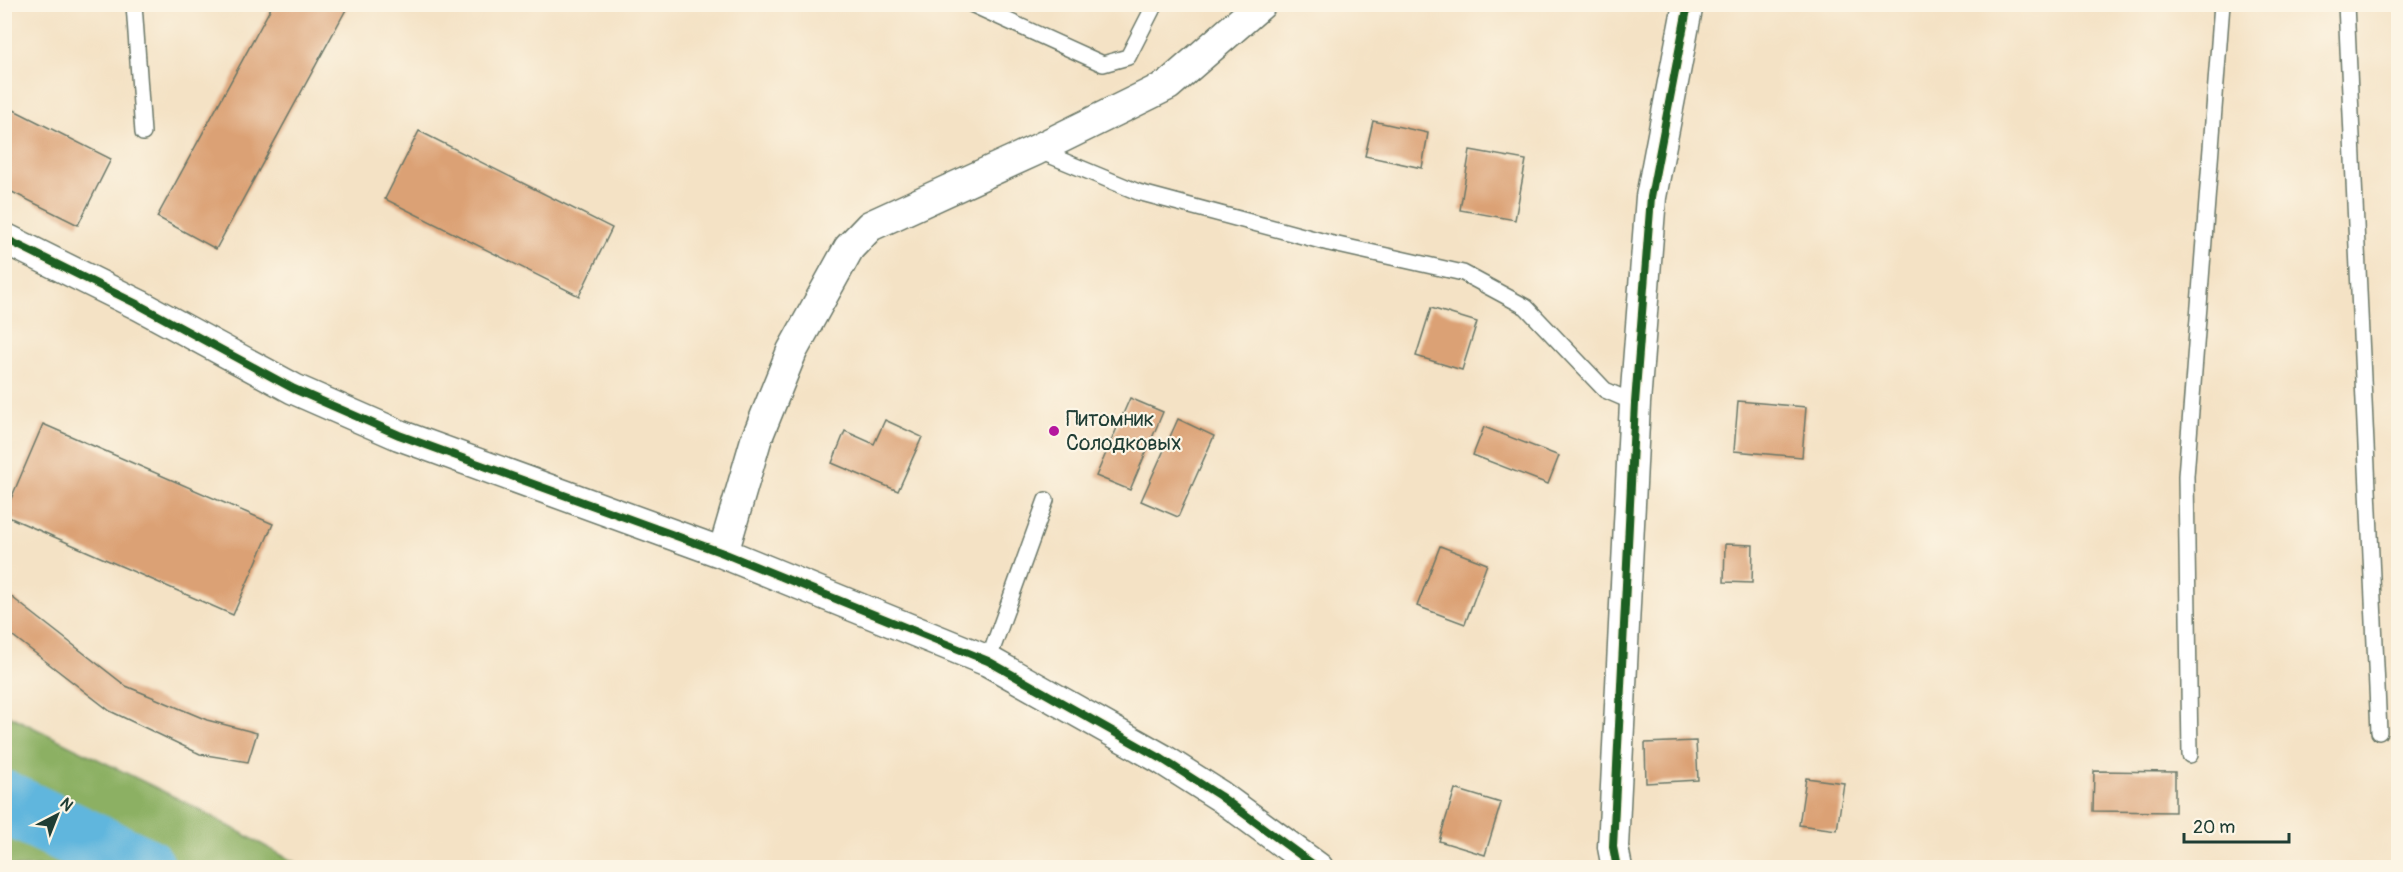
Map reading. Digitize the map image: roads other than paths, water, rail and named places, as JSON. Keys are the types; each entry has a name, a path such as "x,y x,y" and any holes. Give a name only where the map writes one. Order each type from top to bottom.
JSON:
{"street":[{"path":"723,553 756,440 792,351 849,248 870,226 1036,150 1168,85 1261,4"},
{"path":"1617,867 1613,847 1635,403 1651,197 1688,4"},
{"path":"4,238 141,306 294,389 378,426 723,553 988,661 1162,759 1220,796 1318,867"}],"lane":[{"path":"134,4 143,133"},
{"path":"971,4 1103,64 1128,57 1155,4"},
{"path":"2190,755 2186,476 2222,4"},
{"path":"2346,4 2379,732"},
{"path":"1036,150 1138,192 1329,243 1463,273 1526,307 1605,390 1635,403"},
{"path":"988,661 1046,500"}],"waterway":[{"path":"4,802 144,868"}],"place":[{"name":"Питомник Солодковых","path":"1054,431"}]}
